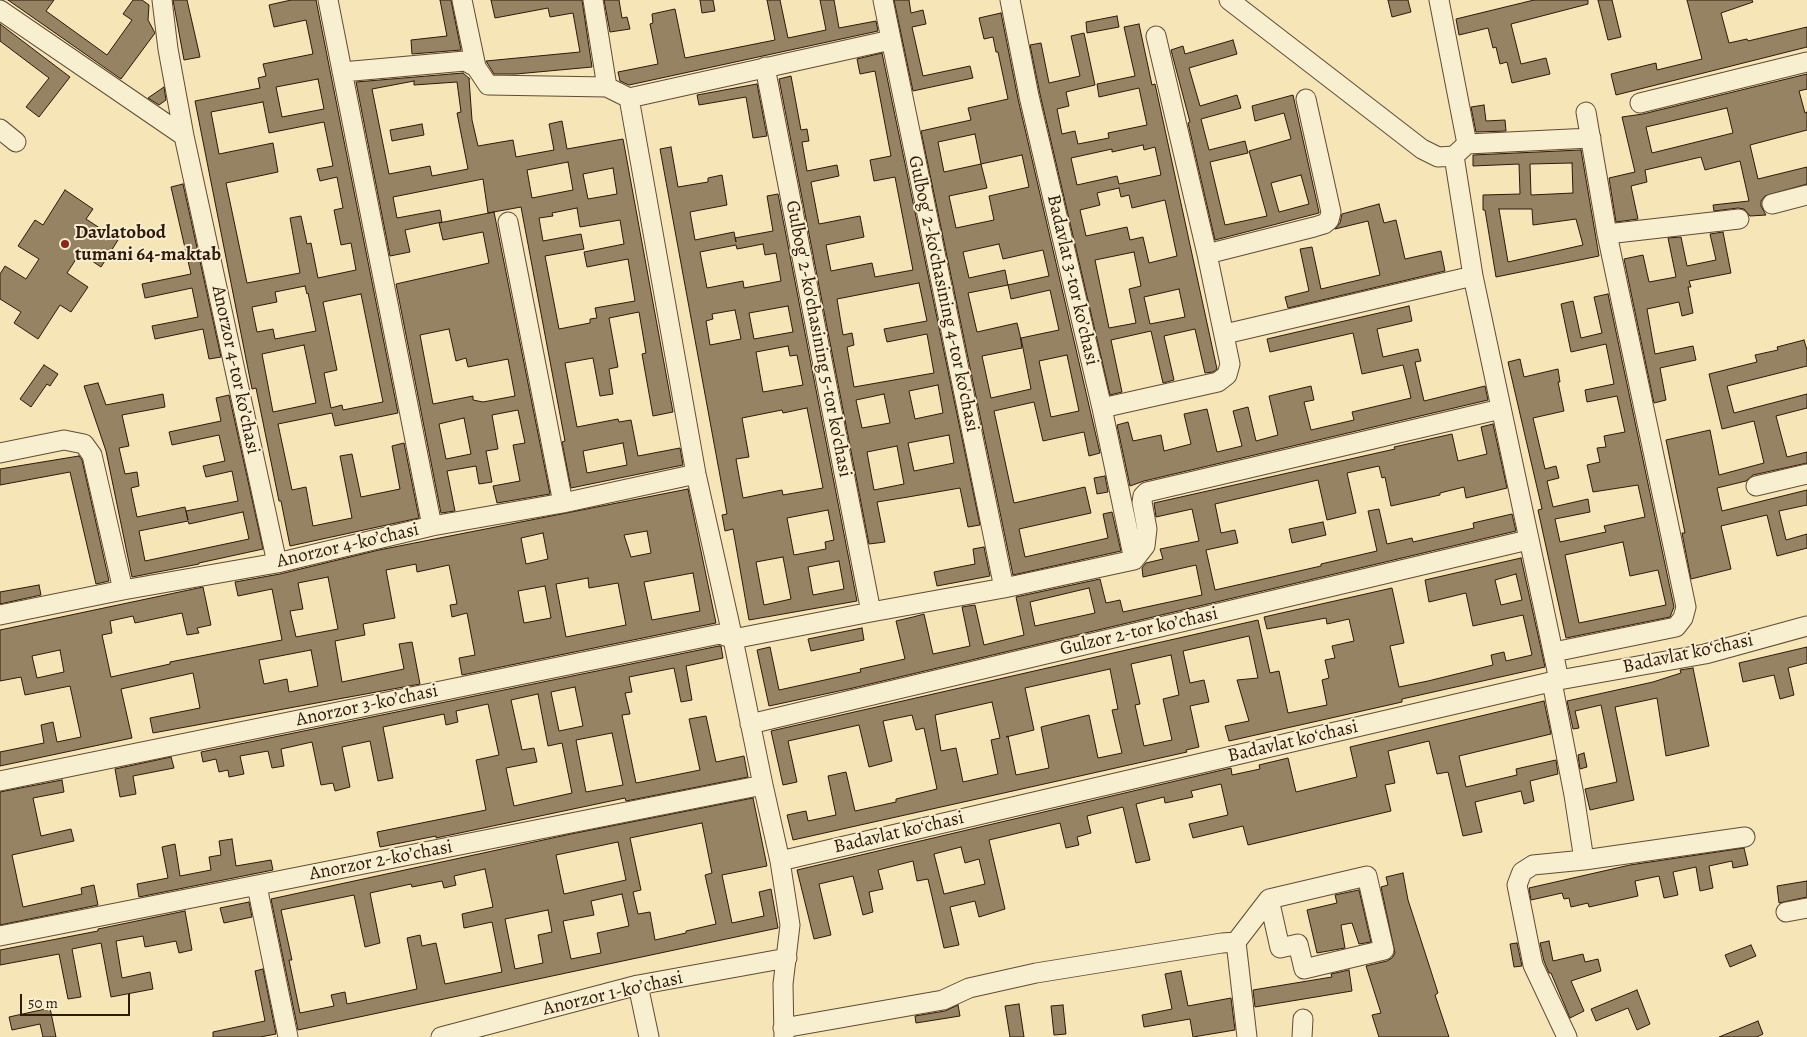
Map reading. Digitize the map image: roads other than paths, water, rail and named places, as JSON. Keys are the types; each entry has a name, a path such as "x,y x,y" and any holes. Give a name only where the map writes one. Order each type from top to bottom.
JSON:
{"street":[{"name":"Anorzor 4-tor koʼchasi","path":"162,0 168,49 184,136 276,563"},
{"path":"328,0 432,526"},
{"path":"462,0 476,67 488,85 607,87 629,98 891,40"},
{"path":"593,0 607,87"},
{"name":"Gulbog' 2-ko'chasining 4-tor ko'chasi","path":"883,0 1004,588"},
{"name":"Badavlat 3-tor koʼchasi","path":"1010,0 1029,96 1102,408 1134,560"},
{"path":"1230,0 1422,149 1438,156 1461,150 1591,138"},
{"path":"1439,0 1461,150 1473,276 1528,540 1554,652 1556,681 1584,860"},
{"path":"0,10 184,136"},
{"path":"1102,408 1218,382 1227,375 1230,364 1207,254 1156,36"},
{"path":"342,72 465,61 476,67"},
{"path":"1640,103 1807,62"},
{"name":"Gulbog' 2-ko'chasining 5-tor ko'chasi","path":"765,67 871,612"},
{"path":"629,98 696,474 780,861 790,925 783,984 784,1033 943,1000 969,988 1036,973 1229,942 1269,899 1366,876 1384,950 1304,969 1298,944 1280,948 1269,899"},
{"path":"1207,254 1314,227 1324,224 1329,220 1330,212 1306,99"},
{"path":"1554,652 1676,627 1683,618 1686,607 1606,234 1586,112"},
{"path":"0,129 16,142"},
{"path":"1772,204 1807,195"},
{"path":"1606,234 1740,219"},
{"path":"508,222 563,503"},
{"path":"1225,334 1473,276"},
{"path":"733,640 1004,588 1134,560 1145,546 1147,529 1142,502 1143,496 1147,492 1501,409"},
{"path":"0,453 64,440 84,444 92,455 123,590"},
{"name":"Аnorzor 4-koʼchasi","path":"0,615 123,590 276,563 432,526 563,503 696,474"},
{"path":"1756,486 1807,474"},
{"name":"Gulzor 2-tor koʼchasi","path":"750,724 1528,540"},
{"name":"Badavlat koʻchasi","path":"780,861 1556,681 1704,654 1807,626"},
{"name":"Аnorzor 3-koʼchasi","path":"0,781 720,634 733,640"},
{"name":"Аnorzor 2-koʼchasi","path":"0,936 763,786"},
{"path":"1567,1037 1533,966 1517,885 1522,872 1533,865 1584,860 1745,837"},
{"path":"257,886 288,1037"},
{"path":"1786,912 1807,908"},
{"path":"1229,942 1247,1037"},
{"name":"Аnorzor 1-koʼchasi","path":"441,1037 638,985 787,958"},
{"path":"638,985 649,1037"}],"place":[{"name":"Davlatobod tumani 64-maktab","path":"65,244"}]}
